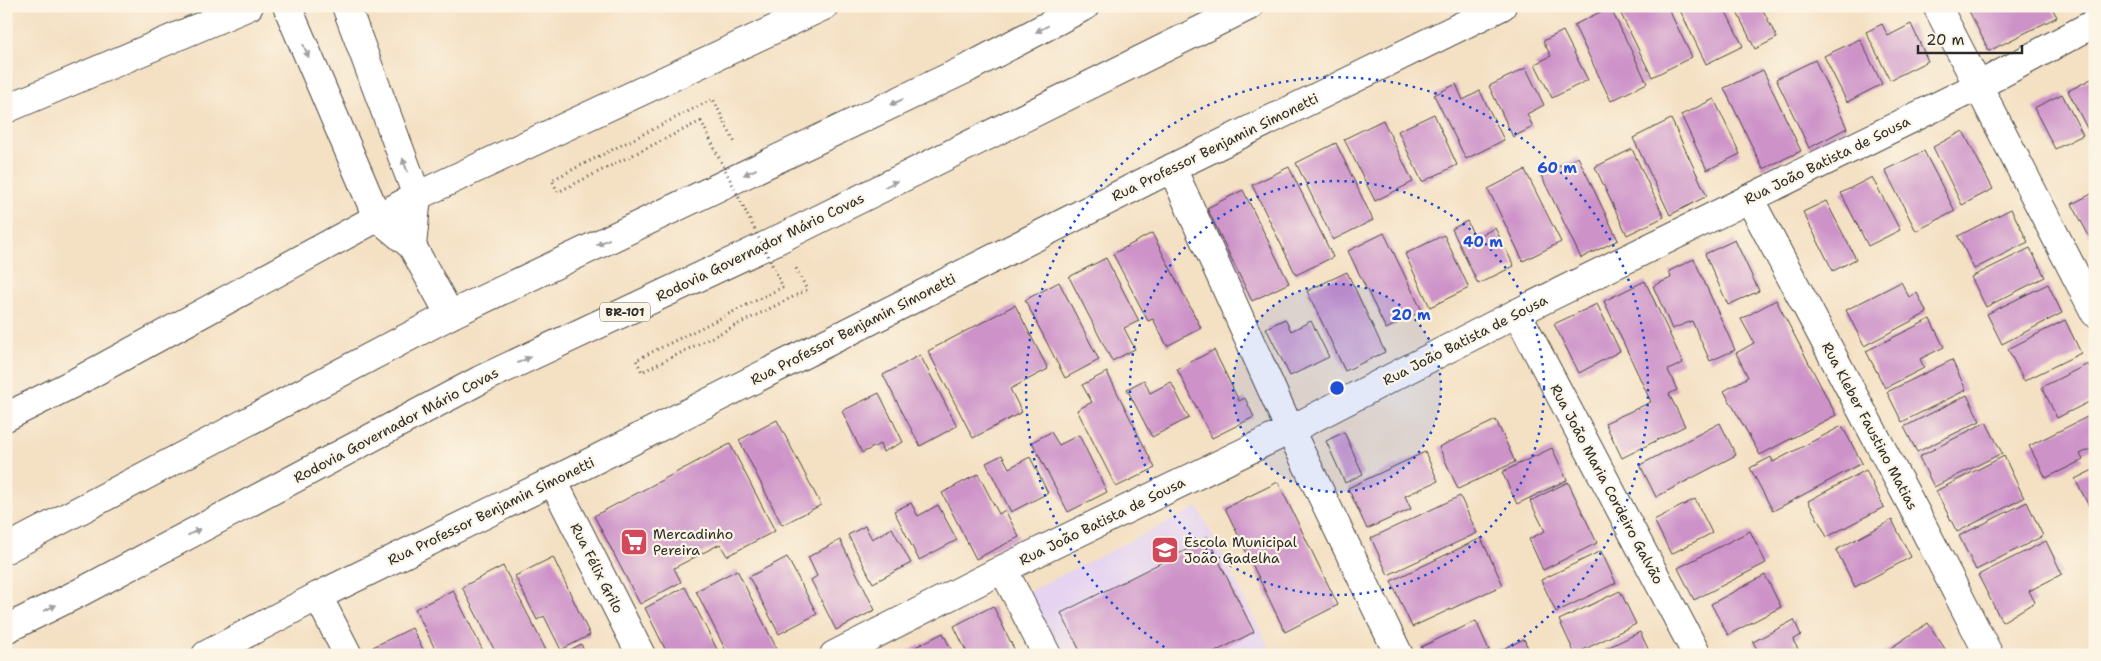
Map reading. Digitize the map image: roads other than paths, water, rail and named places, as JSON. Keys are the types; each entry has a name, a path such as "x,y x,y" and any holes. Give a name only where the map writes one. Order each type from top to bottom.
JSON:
{"main road":[{"path":"6,109 249,6"},
{"path":"287,6 377,217 412,246 450,315"},
{"path":"346,6 416,196 412,246"},
{"path":"6,417 76,382 416,196 824,6"},
{"path":"6,549 450,315 968,68 1085,6"},
{"name":"Rodovia Governador Mário Covas","path":"6,629 79,593 480,380 765,246 1249,6"},
{"name":"Rua Professor Benjamin Simonetti","path":"206,655 318,596 553,481 1172,168 1502,6"},
{"path":"1937,6 2095,313"},
{"name":"Rua João Batista de Sousa","path":"834,655 1290,430 1517,313 1978,86 2095,23"},
{"path":"1172,168 1290,430 1398,655"},
{"name":"Rua Kleber Faustino Matias","path":"1749,198 1917,514 1988,655"},
{"name":"Rua João Maria Cordeiro Galvão","path":"1517,313 1697,655"},
{"name":"Rua Félix Grilo","path":"553,481 641,655"},
{"path":"1003,570 1047,655"},
{"path":"318,596 348,655"}],"place":[{"name":"Mercadinho Pereira","path":"634,542"},
{"name":"Escola Municipal João Gadelha","path":"1165,550"}]}
